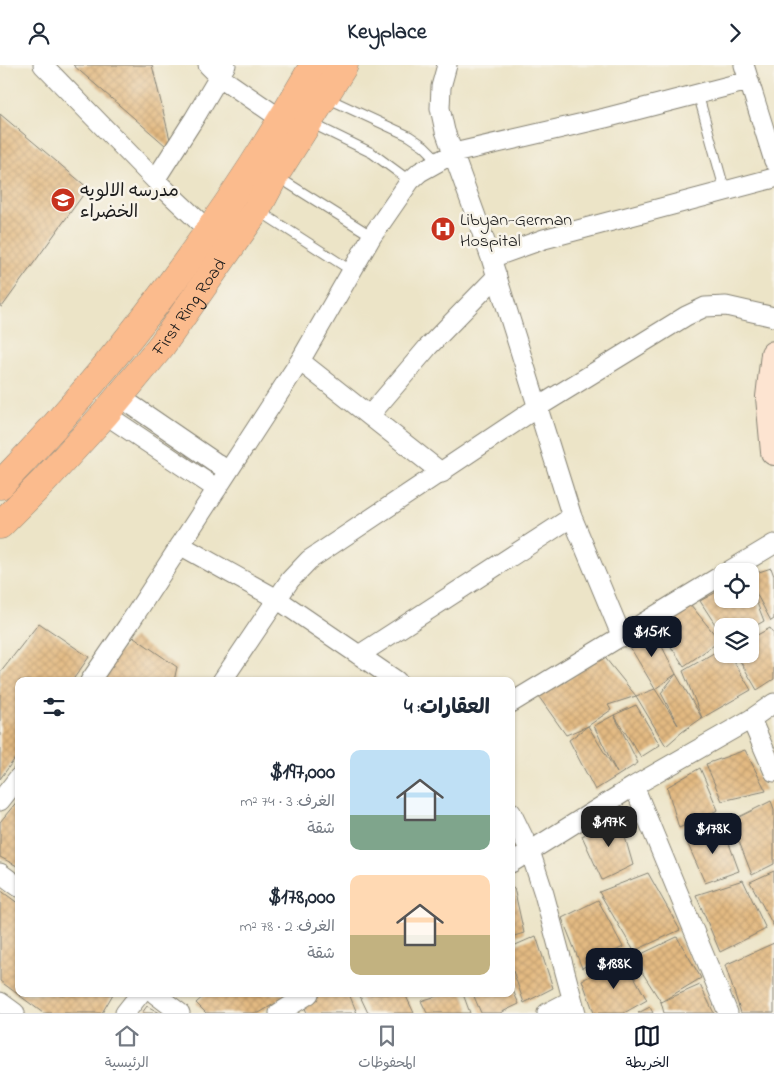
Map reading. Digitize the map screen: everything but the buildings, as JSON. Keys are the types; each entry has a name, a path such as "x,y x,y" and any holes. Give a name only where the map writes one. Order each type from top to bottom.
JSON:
{"main road":[{"name":"First Ring Road","path":"0,485 103,369 144,319 208,231 314,65"},
{"name":"First Ring Road","path":"0,525 44,481 112,405 162,345 257,209 344,65"}],"street":[{"path":"43,65 155,180 208,231"},
{"path":"447,65 441,87 440,108 445,131 447,157 494,267 572,517 622,637"},
{"path":"155,180 218,69 281,119"},
{"path":"93,677 300,361 372,235 410,181 420,172 447,157 698,94 746,73 770,132 774,161"},
{"path":"370,415 494,267 544,239 774,178"},
{"path":"225,677 290,580 309,560 442,473 538,407 686,316 705,307 726,306 774,317"},
{"path":"774,354 769,397 774,452"},
{"path":"300,361 442,473"},
{"path":"112,405 228,471"},
{"path":"112,405 217,489"},
{"path":"359,655 572,517"},
{"path":"742,563 774,544"},
{"path":"180,545 277,599 391,677"},
{"path":"515,701 714,580"},
{"path":"515,860 634,786 751,719 774,703"},
{"path":"751,719 774,773"},
{"path":"0,801 15,782"},
{"path":"634,786 728,1013"},
{"path":"515,820 530,851 544,893 574,1007 547,1013"},
{"path":"0,873 15,884"},
{"path":"125,1013 138,997"},
{"path":"159,997 180,1013"},
{"path":"279,1013 304,997"},
{"path":"0,1002 15,1013"}],"lane":[{"path":"698,94 725,191"},
{"path":"325,97 409,136 447,157"},
{"path":"309,122 372,153 410,181"},
{"path":"276,175 372,235"},
{"path":"257,209 352,271"}],"place":[{"name":"مدرسه الالويه الخضراء","path":"63,200"},
{"name":"Libyan-German Hospital","path":"443,229"}]}
